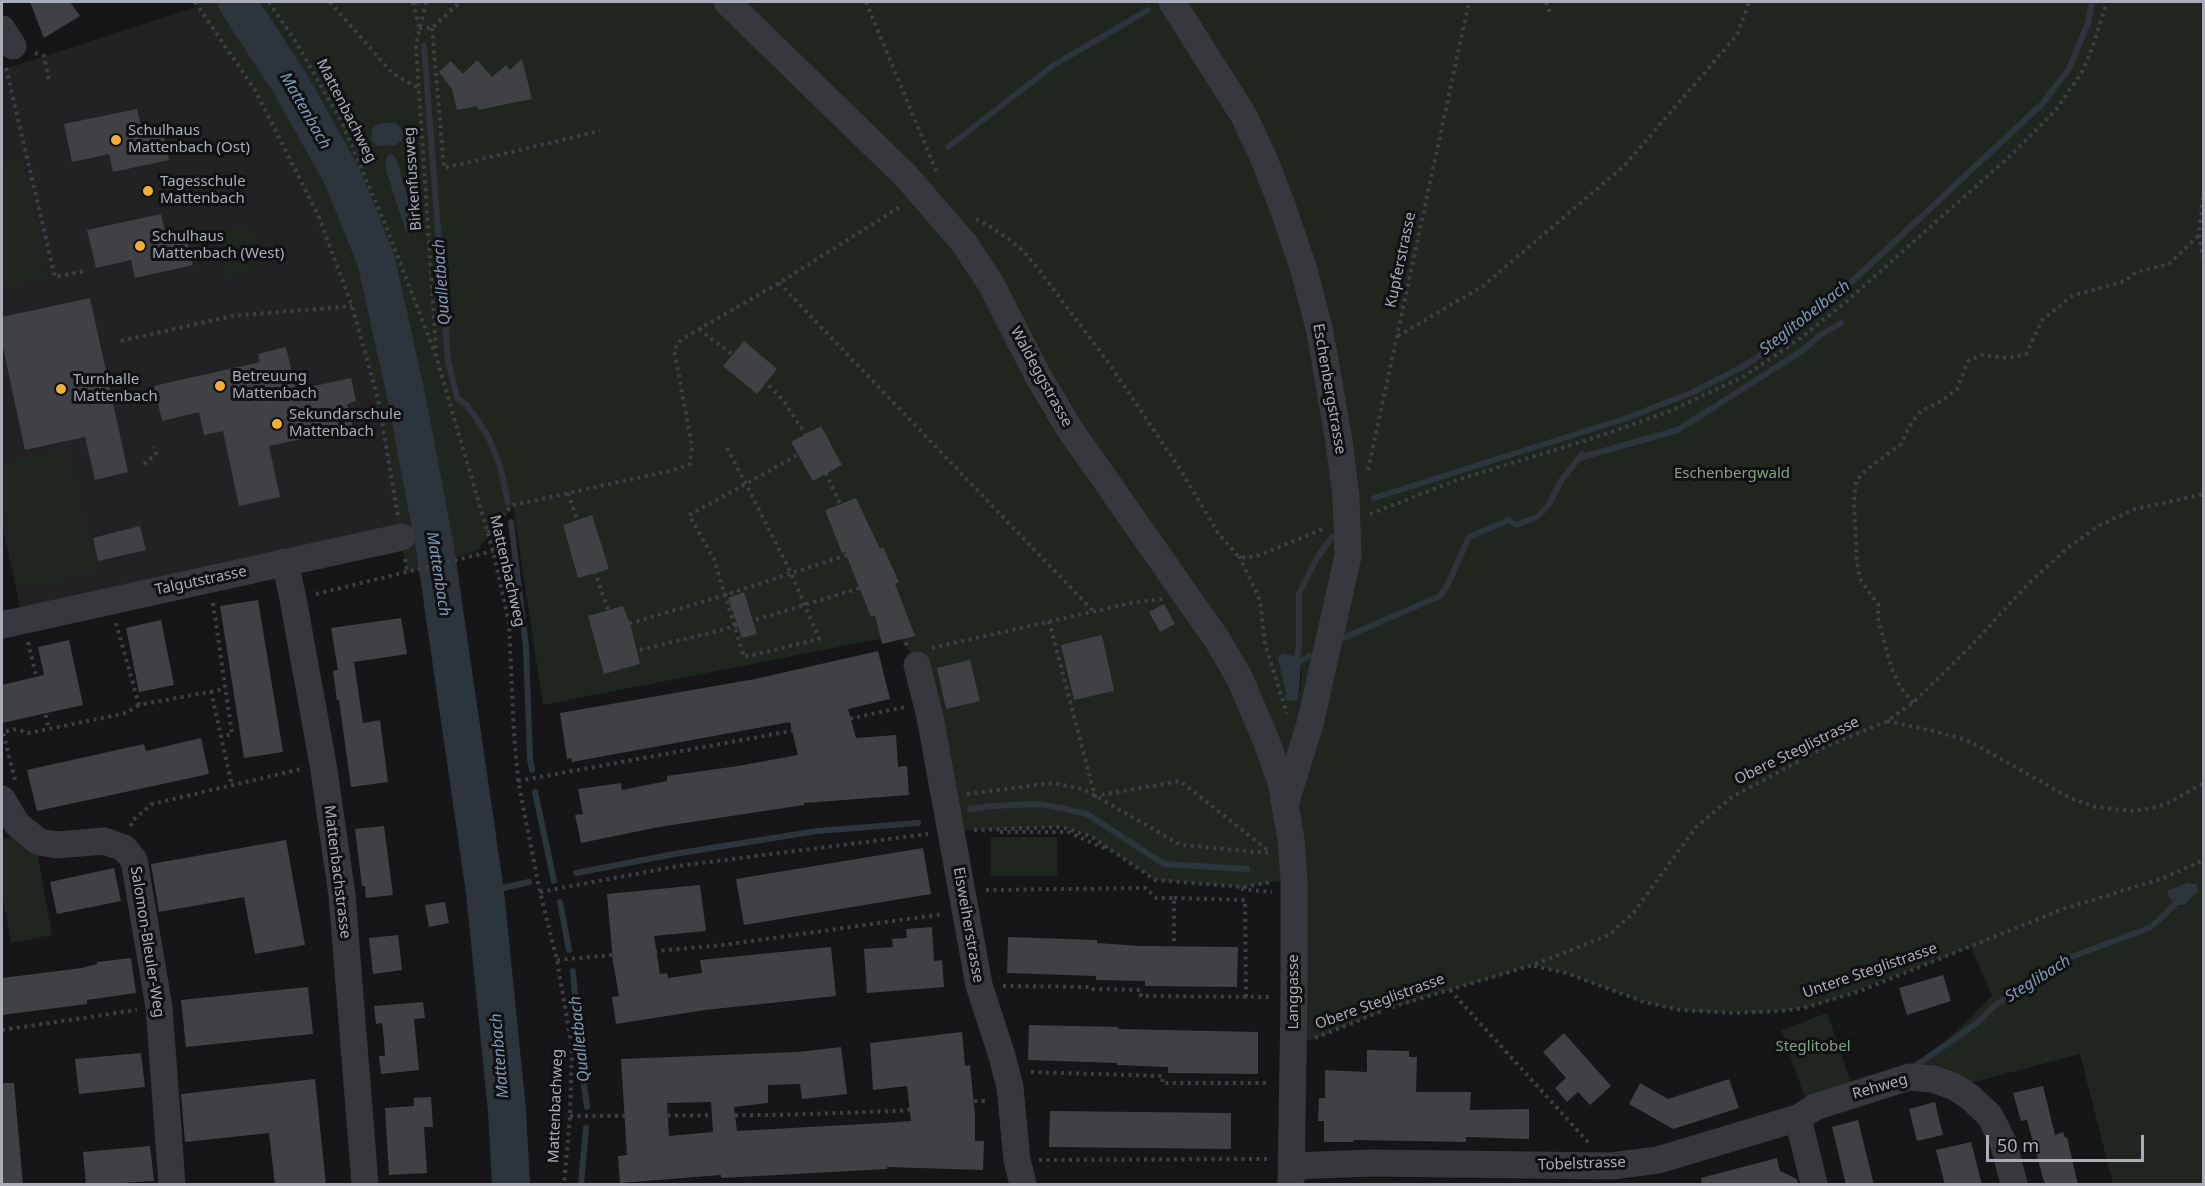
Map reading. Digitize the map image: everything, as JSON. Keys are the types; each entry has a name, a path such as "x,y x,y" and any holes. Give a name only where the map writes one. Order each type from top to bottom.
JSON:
{"street":[{"name":"Waldeggstrasse","path":"727,2 924,195 979,263 1038,376 1069,428 1218,641 1240,679 1266,740 1286,801"},
{"name":"Eschenbergstrasse","path":"1172,2 1244,116 1264,159 1299,253 1325,352 1339,442 1348,521 1348,556 1310,724 1286,801"},
{"name":"Talgutstrasse","path":"14,628 285,562 402,537"},
{"name":"Mattenbachstrasse","path":"285,562 322,764 342,895 365,1185"},
{"name":"Eisweiherstrasse","path":"914,659 927,702 979,986 1006,1071 1020,1172"},
{"name":"Salomon-Bleuler-Weg","path":"2,799 17,824 39,842 57,845 104,841 124,848 134,860 159,1007 172,1185"},
{"name":"Langgasse","path":"1285,1170 1293,1047 1286,886 1291,839 1286,801"},
{"name":"Rehweg","path":"1798,1118 1815,1107 1909,1077 1933,1079 1955,1087 1970,1097 1990,1116 2003,1142 2014,1185"},
{"name":"Tobelstrasse","path":"1285,1170 1372,1163 1495,1175 1612,1175 1798,1118"},
{"path":"1798,1118 1814,1185"}],"path":[{"path":"195,2 255,90 318,215 352,306 378,399 402,537"},
{"name":"Mattenbachweg","path":"269,2 296,42 342,123 386,226 436,357 493,551 509,622 514,733 519,781 540,892 557,960 572,1048 570,1116 564,1185"},
{"path":"330,2 392,73 419,88"},
{"path":"413,2 419,28 432,28 460,2"},
{"name":"Birkenfussweg","path":"426,2 416,45 436,357"},
{"path":"488,534 499,518 513,505 674,471 690,464 692,446 674,349 682,339 779,283 898,208 924,195 938,176 866,2"},
{"name":"Kupferstrasse","path":"1366,476 1469,2"},
{"path":"1546,2 1550,12"},
{"path":"1397,337 1483,286 1625,165 1737,35 1749,2"},
{"path":"1239,556 1246,558 1260,555 1313,532 1449,483 1597,437 1670,411 1743,377 1798,340 1882,270 2011,155 2055,111 2082,72 2107,2"},
{"path":"432,28 444,168 600,131"},
{"path":"49,81 44,56 7,37 6,68 55,277 85,271"},
{"path":"2204,190 2199,235 2204,263"},
{"path":"971,217 991,226 1010,240 1039,270 1108,362 1179,469 1218,533 1239,556 1260,600 1265,644 1290,724"},
{"path":"1913,703 1901,688 1891,667 1878,618 1878,604 1861,580 1857,564 1854,503 1856,481 1866,470 1901,444 1912,422 1921,411 1943,400 1957,388 1968,361 1982,355 2008,358 2026,354 2042,320 2072,296 2125,281 2136,272 2169,264 2199,235"},
{"path":"779,283 1093,611"},
{"path":"121,341 232,316 352,306"},
{"path":"699,329 760,376 783,400 813,446 900,635 914,659 1049,621 1131,603 1187,596"},
{"path":"144,464 156,454 154,446"},
{"path":"728,448 746,484 792,573 819,639 744,657 714,559 689,515 746,484 813,446"},
{"path":"568,493 623,654 734,626 877,583"},
{"name":"Obere Steglistrasse","path":"1293,1047 1392,1007 1533,965 1602,938 1626,922 1690,834 1706,818 1732,797 1825,747 1887,721 1913,703 1969,648 2030,582 2087,534 2117,516 2135,509 2204,494"},
{"path":"615,628 862,550"},
{"path":"293,599 493,551"},
{"path":"211,592 232,734 222,737"},
{"path":"114,614 139,705"},
{"path":"1049,621 1095,796"},
{"path":"14,628 49,729"},
{"path":"2,799 15,780 2,732 17,729 28,733 49,729 126,713 139,705 225,689"},
{"path":"212,691 232,786"},
{"path":"519,781 791,731 927,702"},
{"path":"1887,721 1963,739 2070,798 2096,807 2131,811 2148,809 2166,804 2204,783"},
{"path":"124,848 132,821 152,804 322,764"},
{"path":"945,796 1053,783 1083,789 1095,796 1181,844 1275,853 1268,852 1180,781 1095,796"},
{"path":"540,892 678,866 951,831 1062,827 1092,837 1155,880 1243,887 1286,886"},
{"path":"951,831 1068,832 1113,853 1155,882 1286,886"},
{"name":"Untere Steglistrasse","path":"1533,965 1566,973 1644,1002 1680,1010 1733,1013 1782,1011 1812,1005 1868,988 2063,909 2161,879 2204,860"},
{"path":"557,960 723,945 963,900 1146,888 1156,898 1245,900 1246,997"},
{"path":"1174,898 1174,946"},
{"path":"979,986 1092,987 1093,989 1140,990 1141,996 1274,997"},
{"path":"1450,990 1576,1130 1612,1175"},
{"path":"2,1030 159,1007"},
{"path":"1006,1071 1162,1076 1162,1083 1260,1083"},
{"path":"570,1116 788,1115 899,1111 973,1101 1012,1102"},
{"path":"1020,1172 1285,1170"}],"shaded area":[{"path":"199,6 255,90 318,215 352,306 378,399 402,537 23,621 2,525 2,70"},
{"path":"395,123 403,133 402,140 396,145 377,146 371,141 372,130 376,125"},
{"path":"392,154 396,158 409,201 407,208 413,228 409,234 406,232 387,173 385,162 388,155"},
{"path":"1284,653 1297,657 1301,664 1298,701 1285,700 1286,694 1278,659 1279,655"},
{"path":"2189,882 2197,885 2198,891 2184,905 2176,906 2168,896 2168,890"}],"green space":[{"name":"Eschenbergwald","path":"195,2 2203,2 2203,1184 2113,1184 2080,1054 1955,1087 1909,1077 1992,996 1971,947 1829,1001 1804,1008 1761,1013 1697,1012 1664,1007 1644,1002 1566,973 1533,965 1393,1007 1293,1047 1294,879 1243,887 1155,880 1092,837 1062,827 951,831 917,665 900,635 543,705 513,506 478,550 407,573 378,399 352,306 318,215 255,90","holes":["1284,653 1295,657 1301,663 1302,677 1298,701 1286,694 1278,659 1279,655","2189,882 2195,883 2186,904 2181,907 2175,905 2167,895 2171,888"]},
{"path":"22,157 49,277 2,287 2,162"},
{"path":"253,224 262,269 223,276 214,232"},
{"path":"68,449 97,571 21,588 2,503 2,464"},
{"path":"13,836 37,851 52,935 11,943 2,894 2,839"},
{"path":"991,837 1057,837 1057,876 991,876"},
{"name":"Steglitobel","path":"1827,1013 1851,1083 1805,1098 1781,1030"}],"building":[{"path":"30,2 70,2 80,16 44,38"},
{"path":"522,59 532,99 478,110 477,106 457,110 452,89 439,72 451,61 463,74 477,60 492,77 506,65 510,70"},
{"name":"Schulhaus Mattenbach (Ost)","path":"137,109 143,135 163,131 169,160 113,172 109,154 72,162 64,124"},
{"name":"Schulhaus Mattenbach (West)","path":"161,214 167,241 186,237 193,265 135,278 131,260 96,268 87,230"},
{"name":"Turnhalle Mattenbach","path":"90,298 128,472 95,480 85,437 25,450 2,343 2,317"},
{"path":"744,341 777,369 757,394 723,366"},
{"name":"Sekundarschule Mattenbach","path":"286,347 296,390 351,378 356,401 347,404 353,428 269,446 280,497 239,506 223,431 204,435 199,412 162,421 154,386 260,362 258,354"},
{"path":"821,426 842,465 813,481 791,442"},
{"path":"856,498 880,549 883,547 899,582 895,584 915,636 882,644 875,615 871,617 845,552 842,553 825,510"},
{"path":"592,515 609,569 578,578 563,525"},
{"path":"140,526 146,550 98,561 93,538"},
{"path":"744,592 757,634 742,638 728,598"},
{"path":"258,600 283,752 244,758 220,606"},
{"path":"1164,604 1175,624 1160,632 1149,612"},
{"path":"623,606 640,664 604,674 588,616"},
{"path":"401,618 407,654 354,662 363,723 380,720 388,782 351,787 333,671 338,670 331,628"},
{"path":"161,620 174,685 139,692 126,628"},
{"path":"1102,635 1114,691 1074,700 1061,645"},
{"path":"69,640 83,705 2,723 2,685 44,675 38,647"},
{"path":"878,651 890,699 848,709 856,738 896,735 898,767 907,766 909,795 804,803 804,805 659,827 581,843 575,815 583,814 578,789 621,783 622,790 667,781 667,776 798,755 790,722 572,762 571,758 567,759 560,713 755,679"},
{"path":"970,660 980,701 946,709 937,668"},
{"path":"201,738 209,774 37,811 27,770 144,744 146,751"},
{"path":"384,826 393,895 366,898 365,886 362,886 355,829"},
{"path":"286,840 305,945 255,954 244,897 159,912 151,864"},
{"path":"923,848 931,894 744,925 736,879"},
{"path":"114,868 121,901 57,914 50,882"},
{"path":"700,885 706,931 654,936 660,974 667,973 668,978 702,973 700,960 831,947 836,996 705,1010 616,1024 612,997 619,996 613,962 607,894"},
{"path":"445,902 449,923 429,927 425,905"},
{"path":"932,927 934,961 942,960 944,987 867,993 864,949 893,947 892,939 907,938 906,929"},
{"path":"398,935 402,970 373,974 369,938"},
{"path":"1008,937 1097,940 1097,943 1141,946 1238,947 1237,987 1145,986 1145,981 1096,980 1096,976 1007,973"},
{"path":"131,958 136,993 87,1000 87,1004 2,1015 2,978 82,968 97,964 97,962"},
{"path":"1943,975 1951,1001 1907,1015 1899,988"},
{"path":"308,987 313,1034 186,1047 181,1000"},
{"path":"423,1002 425,1018 414,1019 419,1070 381,1074 379,1056 385,1056 384,1040 382,1023 376,1024 374,1006"},
{"path":"1029,1025 1258,1032 1258,1074 1168,1073 1168,1067 1028,1060"},
{"path":"962,1032 965,1066 970,1065 975,1141 984,1141 983,1170 887,1167 887,1169 721,1178 721,1175 620,1183 618,1156 627,1155 621,1059 798,1052 841,1047 847,1094 802,1099 800,1084 768,1085 768,1103 734,1107 737,1131 911,1121 907,1086 873,1090 870,1043","holes":["711,1102 713,1132 669,1136 667,1103"]},
{"path":"1564,1033 1611,1086 1590,1105 1578,1092 1567,1102 1555,1088 1566,1078 1543,1052"},
{"path":"1367,1050 1409,1051 1409,1057 1417,1057 1416,1092 1471,1092 1470,1110 1529,1109 1529,1139 1466,1137 1466,1142 1354,1140 1353,1142 1324,1142 1324,1121 1318,1121 1319,1098 1325,1098 1325,1070 1367,1072"},
{"path":"141,1053 145,1087 79,1094 75,1059"},
{"path":"315,1079 326,1185 275,1185 269,1133 185,1142 181,1094"},
{"path":"1729,1079 1739,1108 1673,1129 1629,1104 1640,1083 1668,1099"},
{"path":"2,1083 14,1083 23,1185 2,1185"},
{"path":"2043,1086 2055,1135 2063,1132 2065,1138 2067,1137 2078,1185 2045,1185 2027,1120 2021,1121 2013,1093"},
{"path":"431,1097 433,1127 424,1127 427,1173 389,1175 385,1108 414,1106 414,1098"},
{"path":"1935,1102 1943,1135 1917,1141 1909,1109"},
{"path":"1050,1111 1231,1113 1231,1149 1049,1147"},
{"path":"1858,1120 1874,1185 1846,1185 1832,1127"},
{"path":"1971,1142 1982,1185 1945,1185 1936,1150"},
{"path":"150,1146 154,1181 86,1185 83,1152"},
{"path":"1777,1158 1780,1171 1797,1179 1798,1185 1702,1185 1701,1178"}],"waterway":[{"name":"Mattenbach","path":"237,2 290,83 342,176 376,260 406,395 435,548 485,892 507,1111 511,1184"},
{"name":"Steglitobelbach","path":"1374,498 1627,418 1693,392 1744,366 1771,348 1829,303 2042,104 2069,69 2088,23 2092,2"},
{"path":"948,147 1054,65 1148,10"},
{"name":"Qualletbach","path":"424,46 448,360 457,398 467,405 488,436 500,466 508,502"},
{"path":"1579,458 1678,430 1802,351 1819,336 1841,323"},
{"name":"Mattenbach","path":"416,450 420,447"},
{"path":"1343,638 1440,596 1447,586 1469,537 1509,520 1516,525 1537,517 1548,506 1561,481 1582,454"},
{"name":"Qualletbach","path":"511,522 526,647 532,770"},
{"name":"Steglitobelbach","path":"1296,665 1299,644 1299,593 1317,558 1332,537"},
{"path":"1296,667 1299,662 1309,656"},
{"name":"Qualletbach","path":"535,792 554,881"},
{"path":"970,809 1038,804 1061,808 1087,814 1164,864 1247,869"},
{"path":"576,873 674,854 817,831 918,823"},
{"path":"485,892 529,882"},
{"name":"Steglibach","path":"1914,1067 1977,1023 1994,1006 2071,957 2149,928 2179,900"},
{"name":"Qualletbach","path":"560,902 569,950"},
{"name":"Qualletbach","path":"573,971 587,1107"},
{"name":"Qualletbach","path":"581,1184 586,1128"}],"place":[{"name":"Schulhaus Mattenbach (Ost)","path":"116,140"},
{"name":"Tagesschule Mattenbach","path":"148,191"},
{"name":"Schulhaus Mattenbach (West)","path":"140,246"},
{"name":"Betreuung Mattenbach","path":"220,386"},
{"name":"Turnhalle Mattenbach","path":"61,389"},
{"name":"Sekundarschule Mattenbach","path":"277,424"}]}
